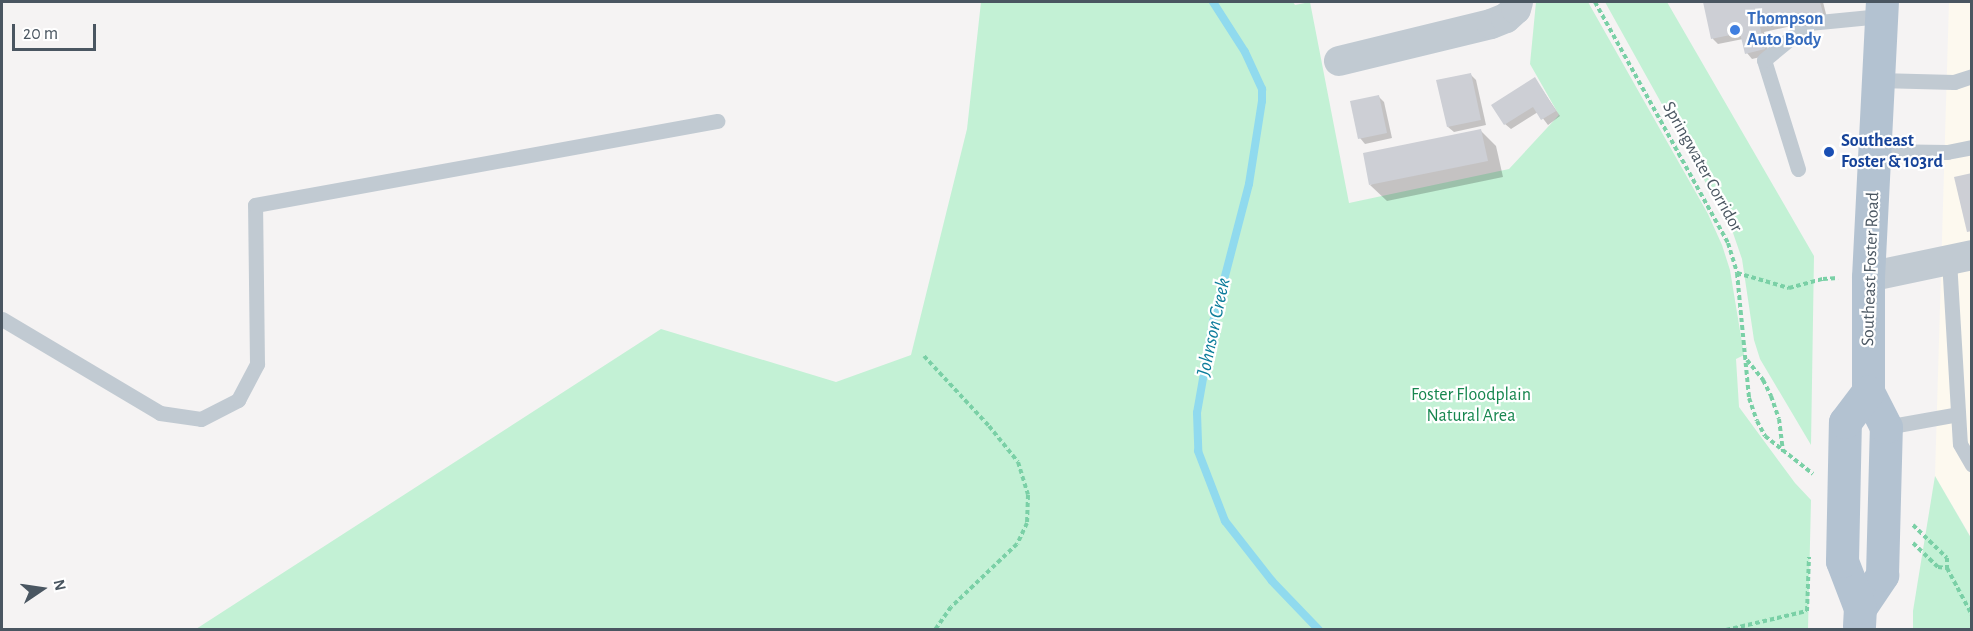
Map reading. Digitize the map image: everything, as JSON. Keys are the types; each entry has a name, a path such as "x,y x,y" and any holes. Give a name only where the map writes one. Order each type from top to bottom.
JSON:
{"main road":[{"name":"Southeast Foster Road","path":"1859,619 1882,575 1886,427 1868,392 1869,277 1881,9"},
{"name":"Southeast Foster Road","path":"1859,619 1842,561 1845,422 1868,392"}],"street":[{"path":"1339,61 1491,24 1506,18 1516,9 1518,2"},
{"path":"1869,277 1960,257"}],"lane":[{"path":"1798,169 1764,60 1809,23 1881,9"},
{"path":"1878,80 1954,82 1971,76"},
{"path":"2,319 160,413 201,419 238,400 257,364 255,205 717,122"},
{"path":"1875,151 1947,152 1971,147"},
{"path":"1960,257 1958,414 1960,444 1971,465"},
{"path":"1886,427 1958,414"}],"path":[{"name":"Springwater Corridor","path":"1595,2 1709,204 1728,243 1737,273 1749,398 1757,421 1765,436 1811,474 1820,478"},
{"path":"1737,273 1790,288 1823,279 1869,277"},
{"path":"924,356 989,426 1018,462 1028,495 1027,523 1017,544 951,607 935,630"},
{"name":"Springwater Corridor","path":"1747,359 1763,380 1773,402 1783,452"},
{"path":"1811,474 1811,485"},
{"path":"1910,522 1947,558 1947,568 1971,615"},
{"path":"1911,541 1938,567 1947,568"},
{"path":"1726,630 1807,611 1809,554"}],"shaded area":[{"path":"1949,2 1971,2 1971,537 1935,476"}],"green space":[{"name":"Foster Floodplain Natural Area","path":"981,2 1293,2 1295,5 1310,2 1349,203 1509,169 1559,115 1530,64 1536,2 1588,2 1708,214 1722,245 1730,270 1744,355 1736,359 1739,407 1795,483 1811,500 1808,629 196,629 661,329 836,382 911,355 967,129"},
{"path":"1605,2 1667,2 1814,256 1811,445 1760,359 1754,340 1742,259 1732,230"},
{"path":"1935,476 1971,538 1971,629 1913,629 1913,611"}],"building":[{"name":"Thompson Auto Body","path":"1703,2 1820,2 1823,13 1760,27 1765,49 1745,54 1740,33 1711,39"},
{"path":"1471,73 1481,120 1447,127 1436,80"},
{"path":"1535,77 1556,111 1541,120 1533,107 1504,125 1491,105"},
{"path":"1379,95 1387,133 1358,139 1350,101"},
{"path":"1481,129 1488,161 1369,185 1363,153"},
{"path":"1972,173 1972,231 1967,232 1954,177"}],"waterway":[{"name":"Johnson Creek","path":"1213,2 1245,52 1262,89 1262,101 1249,184 1213,322 1197,413 1198,451 1225,521 1272,581 1319,630"}],"place":[{"name":"Thompson Auto Body","path":"1735,30"},
{"name":"Southeast Foster & 103rd","path":"1829,152"}]}
